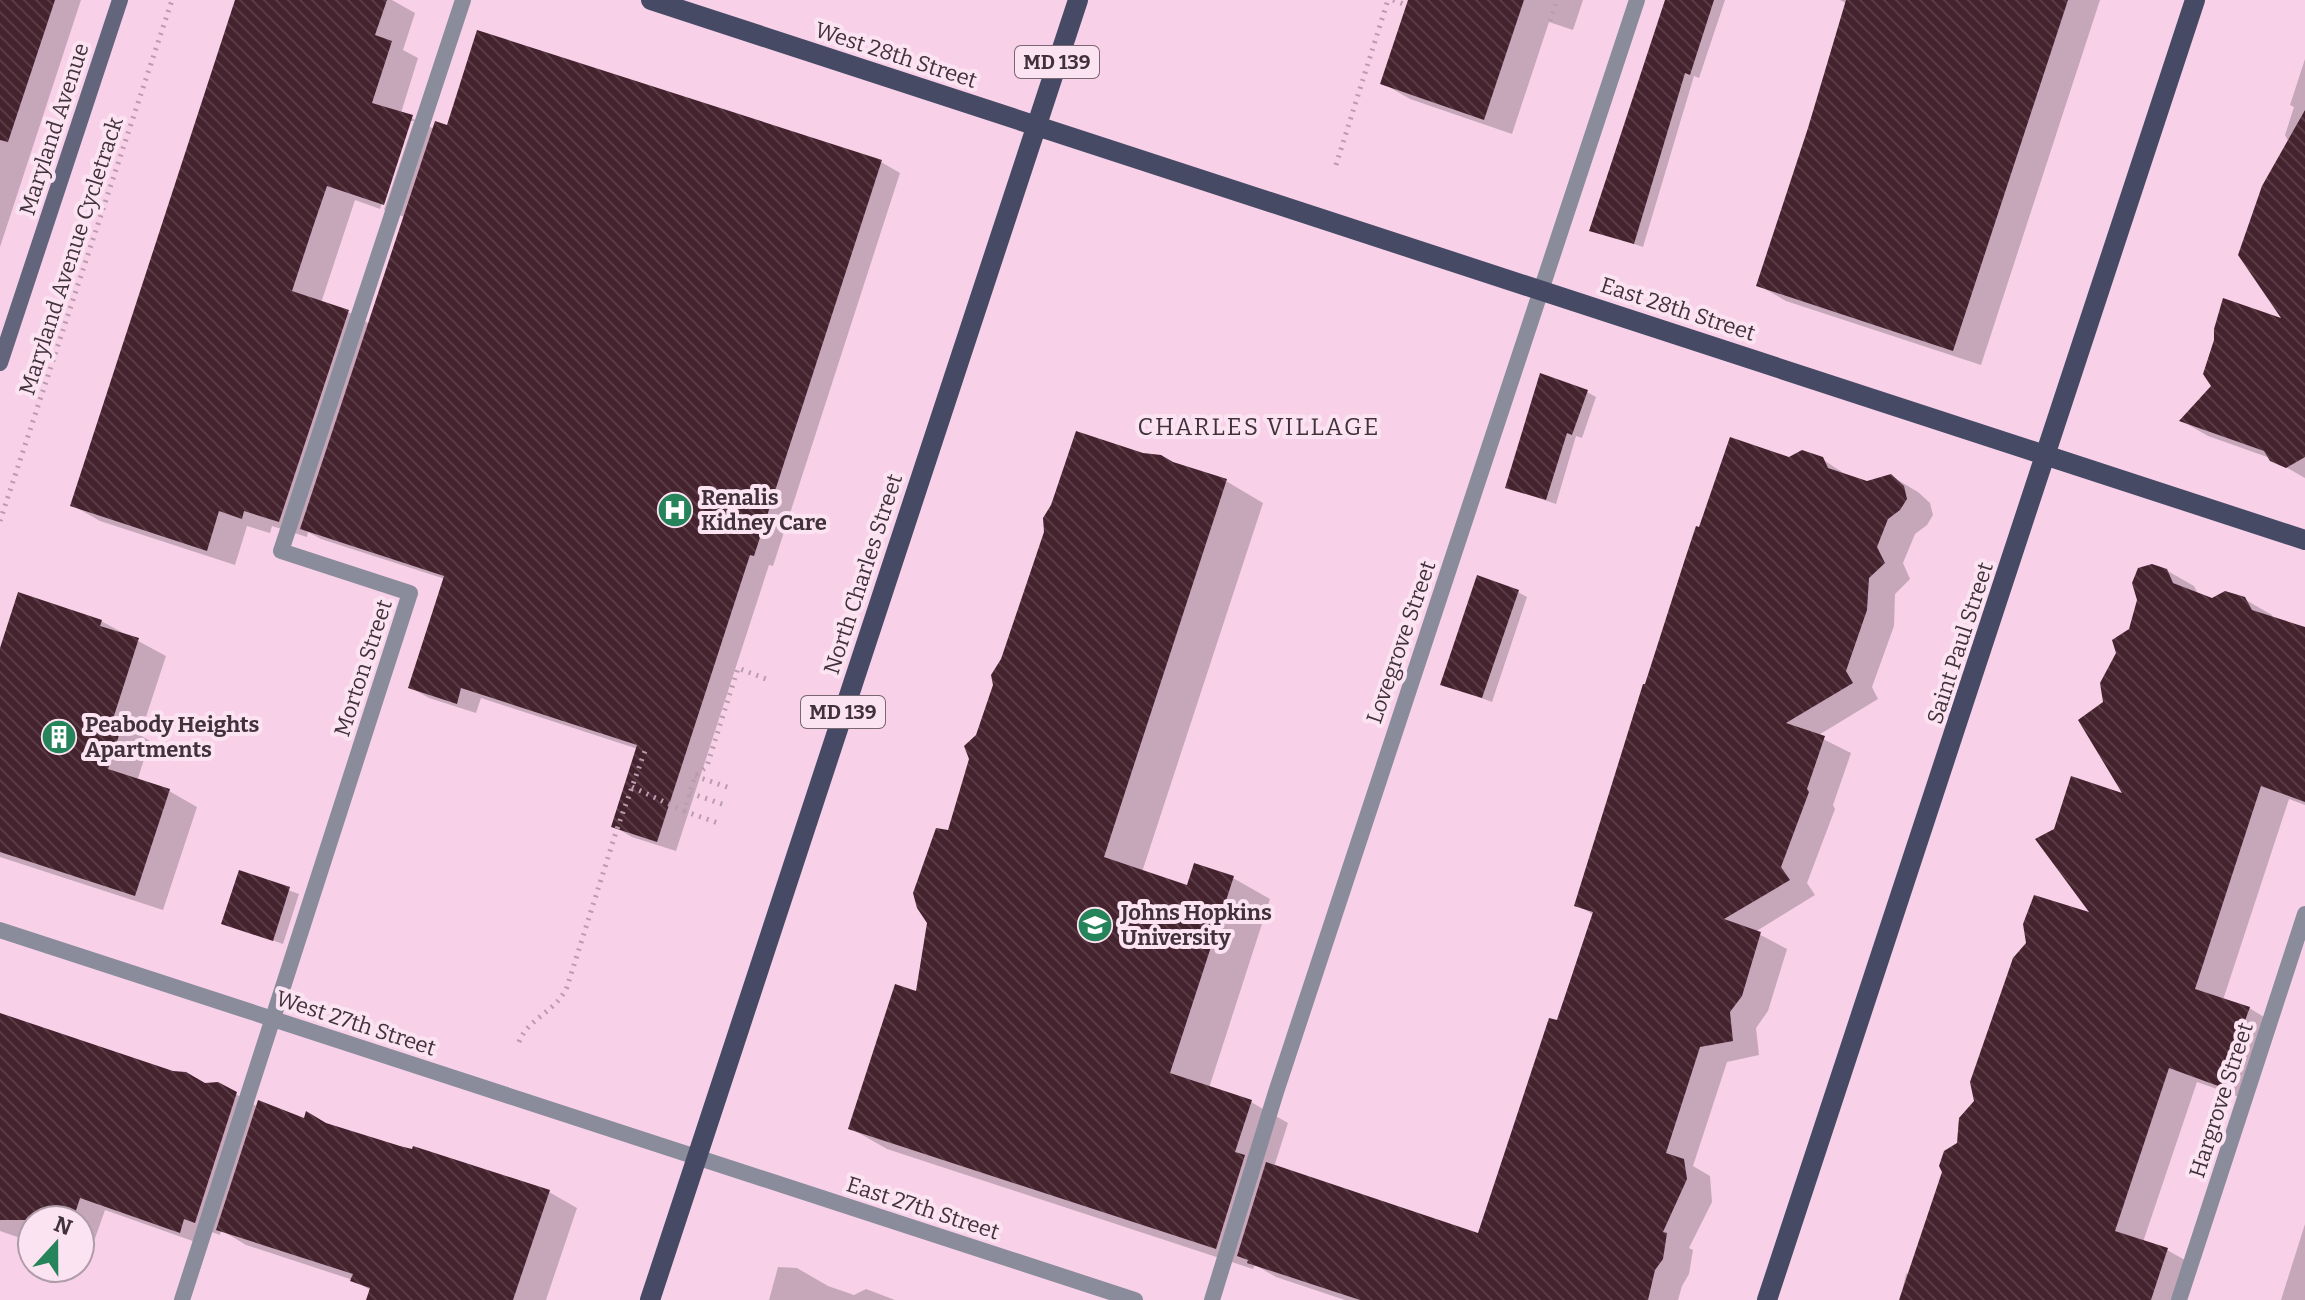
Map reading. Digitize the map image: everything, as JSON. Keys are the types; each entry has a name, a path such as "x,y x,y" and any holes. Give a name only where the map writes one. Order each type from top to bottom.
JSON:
{"main road":[{"name":"Maryland Avenue","path":"0,363 120,0"},
{"name":"West 28th Street","path":"651,0 1035,125"},
{"name":"North Charles Street","path":"650,1300 1078,0"},
{"name":"Saint Paul Street","path":"1767,1300 2195,0"},
{"name":"East 28th Street","path":"1035,125 2305,540"}],"street":[{"name":"Morton Street","path":"182,1300 410,593 281,551 463,0"},
{"name":"Lovegrove Street","path":"1212,1300 1290,1048 1637,0"},
{"name":"Hargrove Street","path":"2179,1300 2305,914"},
{"name":"West 27th Street","path":"0,930 697,1158"},
{"name":"East 27th Street","path":"697,1158 1135,1300"}],"path":[{"name":"Maryland Avenue Cycletrack","path":"0,521 172,0"},
{"path":"1336,165 1390,0 1406,5"},
{"path":"1550,21 1557,0"},
{"path":"684,811 695,776 707,766 738,668 766,679"},
{"path":"519,1042 524,1030 555,1007 567,987 646,748"},
{"path":"695,776 730,788"},
{"path":"632,787 718,823"},
{"path":"690,793 725,805"}],"building":[{"path":"0,0 55,0 8,142 0,140"},
{"path":"235,0 387,0 375,35 392,41 372,103 413,115 384,205 327,186 313,227 292,291 349,310 279,522 244,511 242,519 219,511 207,551 70,506"},
{"path":"1408,0 1524,0 1484,120 1380,84"},
{"path":"1665,0 1714,0 1690,75 1685,73 1634,244 1589,231"},
{"path":"1846,0 2068,0 1953,351 1756,286"},
{"path":"477,30 882,160 754,556 750,555 657,842 611,827 637,745 461,688 457,704 408,688 444,576 300,529 435,121 447,125"},
{"path":"2305,110 2305,457 2286,468 2270,461 2264,451 2179,421 2211,386 2203,374 2223,298 2281,318 2238,255 2262,186"},
{"path":"1540,373 1588,390 1572,435 1567,433 1546,500 1505,488"},
{"path":"1076,431 1143,453 1161,455 1173,462 1227,479 1104,857 1187,885 1194,863 1234,876 1170,1073 1252,1100 1235,1152 1245,1155 1216,1249 848,1129 895,984 916,991 927,923 917,908 913,893 936,828 948,830 969,759 964,746 976,735 993,685 991,675 1001,659 1044,532 1043,518 1051,505"},
{"path":"1730,437 1789,457 1802,450 1823,457 1828,468 1867,481 1891,474 1904,486 1907,499 1900,510 1888,519 1877,547 1885,563 1869,578 1867,610 1846,671 1853,683 1786,723 1825,736 1807,789 1809,792 1781,867 1790,880 1724,919 1761,932 1742,996 1730,1012 1733,1041 1700,1047 1666,1153 1684,1159 1687,1179 1663,1232 1667,1233 1663,1259 1655,1270 1648,1300 1360,1300 1247,1263 1248,1260 1237,1256 1266,1162 1478,1233 1549,1018 1557,1020 1593,912 1574,906 1643,684 1696,526 1699,527"},
{"path":"2152,564 2167,569 2173,583 2212,598 2225,591 2245,597 2252,610 2305,627 2305,802 2261,786 2195,989 2250,1007 2221,1087 2169,1068 2115,1231 2168,1248 2151,1300 1899,1300 1942,1172 1939,1166 1944,1151 1957,1143 1959,1118 1974,1101 1970,1082 2013,958 2026,943 2023,924 2034,895 2089,912 2035,839 2054,829 2071,776 2122,793 2078,720 2103,702 2100,683 2116,653 2112,640 2129,629 2137,600 2132,583 2138,568"},
{"path":"1477,575 1519,590 1482,698 1440,685"},
{"name":"Peabody Heights Apartments","path":"18,592 102,620 100,626 139,638 113,719 123,723 108,769 170,789 135,896 0,852 0,648"},
{"path":"239,870 290,887 273,941 221,924"},
{"path":"0,1013 173,1071 186,1072 205,1083 218,1082 237,1092 195,1223 184,1219 180,1233 80,1198 78,1204 16,1204 16,1220 0,1220"},
{"path":"258,1100 304,1118 306,1111 326,1123 400,1146 412,1149 413,1146 550,1190 513,1300 366,1300 370,1288 350,1281 353,1274 216,1230"}],"place":[{"name":"Renalis Kidney Care","path":"675,510"},
{"name":"Peabody Heights Apartments","path":"59,737"},
{"name":"Johns Hopkins University","path":"1095,925"}],"district":[{"name":"CHARLES VILLAGE","path":"1259,427"}]}
